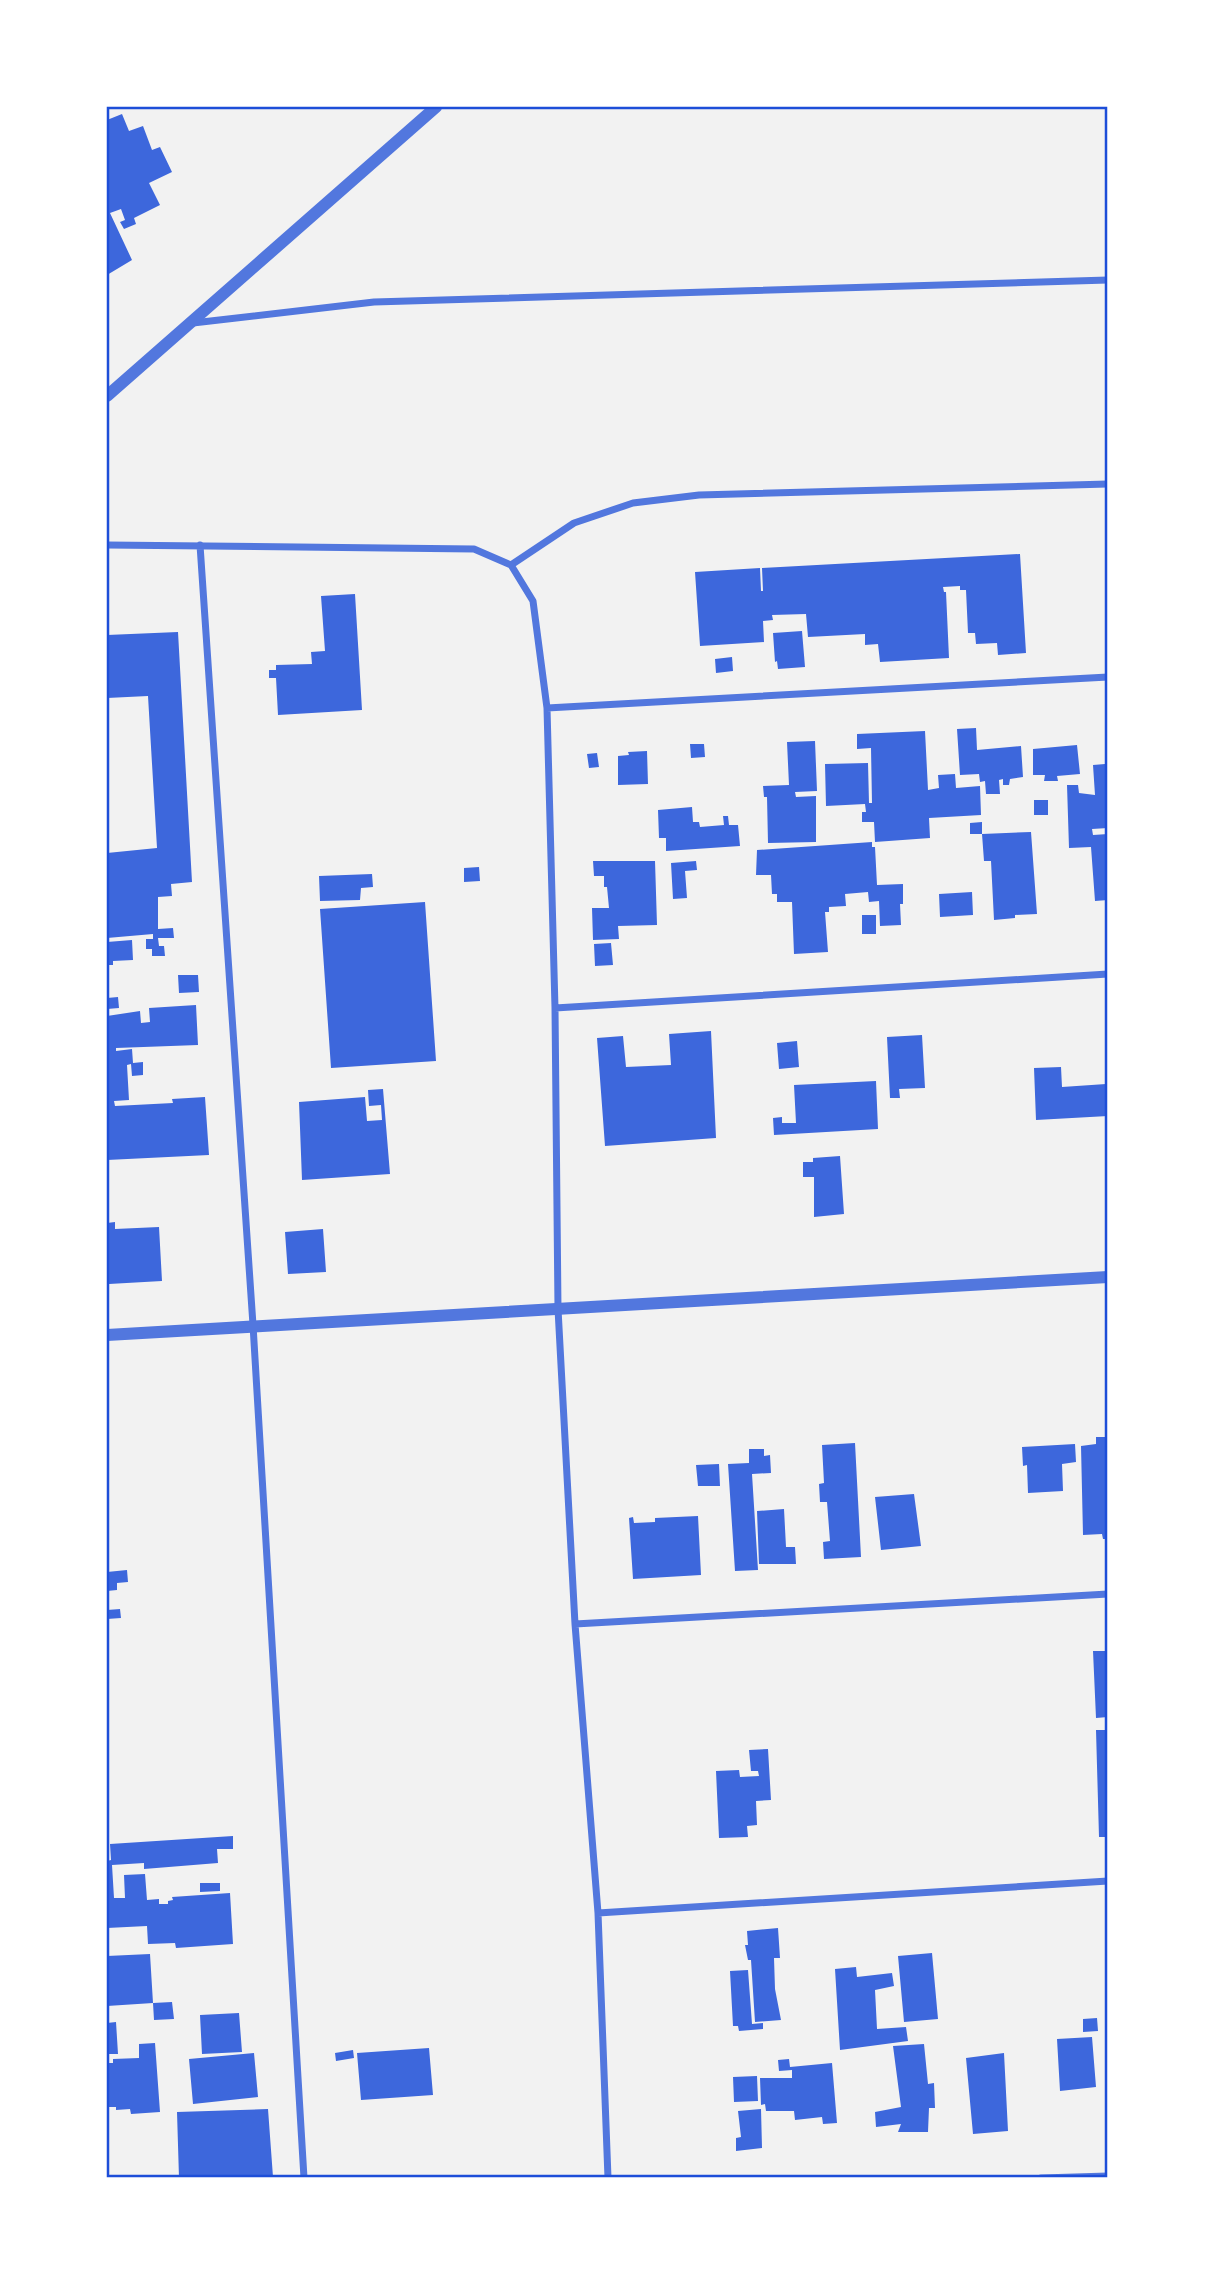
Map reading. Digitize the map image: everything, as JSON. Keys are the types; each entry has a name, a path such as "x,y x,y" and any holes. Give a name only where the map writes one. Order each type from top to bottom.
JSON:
{"street":[{"path":"107,396 436,107"},
{"path":"188,323 374,302 1108,280"},
{"path":"511,565 574,523 633,503 699,495 1108,484"},
{"path":"107,545 474,548 511,565 533,601 547,708 555,1008 558,1310 575,1623 598,1913 608,2178"},
{"path":"200,545 253,1325 304,2178"},
{"path":"547,708 1108,677"},
{"path":"555,1008 1108,974"},
{"path":"107,1335 1108,1277"},
{"path":"575,1623 1108,1594"},
{"path":"598,1913 1108,1881"},
{"path":"1041,2178 1108,2176"}],"building":[{"path":"122,114 129,131 143,126 152,150 160,147 172,172 149,183 160,205 134,218 136,224 124,229 120,222 125,220 121,209 110,213 132,260 107,275 107,120"},
{"path":"1020,554 1026,653 998,655 997,643 976,644 975,633 968,633 966,590 960,590 960,586 943,587 946,592 949,658 880,662 878,644 865,645 865,634 808,637 806,614 772,615 773,620 763,621 764,642 700,646 695,572 760,568 763,591 762,568"},
{"path":"355,594 362,710 278,715 276,678 269,678 269,670 276,670 276,665 312,664 311,652 325,651 321,596"},
{"path":"802,631 805,667 778,669 773,633"},
{"path":"178,632 192,882 171,884 172,896 158,897 158,929 173,928 174,938 158,938 159,946 164,946 165,956 152,956 152,949 146,949 146,939 153,939 153,934 107,938 107,853 157,848 148,696 107,698 107,635"},
{"path":"732,657 733,671 716,673 715,659"},
{"path":"976,728 977,750 1021,746 1023,777 1010,779 1009,785 1003,785 1003,779 999,780 1000,794 986,794 985,781 980,782 979,774 960,775 957,729"},
{"path":"925,731 928,790 939,788 938,775 955,774 956,788 980,786 981,815 929,818 930,838 875,842 874,822 862,822 862,812 866,812 865,804 826,806 825,764 868,763 869,803 872,803 871,748 857,749 857,734"},
{"path":"815,741 817,791 795,792 796,797 816,796 816,842 768,843 767,797 764,797 763,786 789,785 787,742"},
{"path":"690,744 704,744 705,757 691,758"},
{"path":"1077,745 1080,774 1057,776 1058,781 1044,781 1045,775 1033,775 1033,749"},
{"path":"647,751 648,784 618,785 618,756 629,755 628,752"},
{"path":"597,753 599,767 589,768 587,754"},
{"path":"1105,764 1108,828 1092,829 1093,835 1108,834 1108,900 1095,901 1091,847 1069,848 1067,785 1078,785 1079,793 1095,795 1093,765"},
{"path":"1034,800 1048,800 1048,815 1034,815"},
{"path":"692,807 693,822 699,822 700,827 724,825 723,816 728,816 729,825 738,825 740,846 666,851 666,838 659,838 658,810"},
{"path":"982,822 982,834 970,834 970,823"},
{"path":"1031,832 1037,914 994,920 991,861 984,861 982,834"},
{"path":"872,842 872,847 875,847 877,885 903,884 901,925 880,926 879,901 869,902 868,892 845,894 846,906 829,907 829,912 825,912 828,952 794,954 792,902 777,902 777,894 772,894 771,875 756,875 757,850"},
{"path":"593,861 655,861 657,925 618,926 619,939 593,940 592,908 609,908 604,876 594,876"},
{"path":"696,861 697,870 685,871 687,898 673,899 671,863"},
{"path":"479,867 480,881 464,882 464,868"},
{"path":"372,874 373,887 361,888 360,900 320,901 319,876"},
{"path":"972,892 973,915 940,917 939,894"},
{"path":"425,902 436,1061 331,1068 320,909"},
{"path":"862,915 876,915 876,934 862,934"},
{"path":"132,940 133,960 113,961 113,965 107,965 107,942"},
{"path":"611,943 613,965 595,966 594,944"},
{"path":"178,975 198,975 199,992 179,993"},
{"path":"118,997 119,1008 107,1009 107,998"},
{"path":"196,1005 198,1045 116,1048 116,1051 132,1049 133,1063 143,1062 143,1075 132,1076 131,1064 127,1065 129,1100 114,1101 115,1106 173,1103 172,1099 205,1097 209,1155 107,1160 107,1016 140,1011 141,1023 150,1022 149,1008"},
{"path":"711,1031 716,1138 605,1146 597,1038 623,1036 626,1067 671,1065 669,1034"},
{"path":"922,1035 925,1088 899,1089 900,1098 890,1098 887,1037"},
{"path":"797,1041 799,1067 779,1069 777,1043"},
{"path":"1061,1067 1062,1087 1106,1084 1108,1116 1036,1120 1034,1068"},
{"path":"876,1081 878,1129 774,1135 773,1118 782,1117 782,1123 796,1123 794,1085"},
{"path":"383,1089 390,1174 302,1180 299,1102 365,1097 367,1121 382,1120 381,1105 369,1106 368,1090"},
{"path":"840,1156 844,1214 814,1217 814,1177 803,1177 803,1162 813,1162 813,1158"},
{"path":"115,1222 115,1229 159,1227 162,1281 109,1284 107,1223"},
{"path":"323,1229 326,1272 288,1274 285,1232"},
{"path":"1096,1437 1108,1437 1108,1539 1103,1539 1102,1534 1083,1535 1081,1446 1096,1444"},
{"path":"855,1443 861,1557 824,1559 823,1542 830,1541 827,1502 820,1502 819,1484 824,1483 822,1445"},
{"path":"1075,1444 1076,1462 1062,1464 1063,1491 1028,1493 1027,1465 1023,1466 1022,1447"},
{"path":"749,1449 764,1449 764,1456 770,1455 771,1473 752,1474 758,1570 735,1571 728,1464 749,1463"},
{"path":"719,1464 720,1486 698,1486 696,1465"},
{"path":"914,1494 921,1546 881,1550 875,1497"},
{"path":"784,1509 786,1547 795,1547 796,1564 759,1564 757,1511"},
{"path":"698,1516 701,1575 633,1579 629,1518 633,1517 634,1523 655,1522 655,1518"},
{"path":"127,1570 128,1582 117,1583 117,1590 107,1591 107,1572"},
{"path":"120,1609 121,1618 107,1619 107,1610"},
{"path":"1093,1651 1108,1651 1108,1717 1096,1718"},
{"path":"1096,1730 1107,1730 1108,1735 1108,1837 1099,1837"},
{"path":"768,1749 771,1800 756,1801 757,1825 747,1826 748,1837 719,1838 716,1771 739,1770 740,1777 759,1776 758,1771 751,1771 749,1750"},
{"path":"233,1836 233,1849 217,1849 218,1863 144,1869 144,1863 112,1865 114,1898 125,1898 124,1875 145,1874 147,1900 159,1899 159,1904 168,1904 168,1901 173,1900 172,1897 230,1893 233,1944 176,1948 175,1943 148,1944 147,1926 107,1928 107,1861 111,1860 110,1844"},
{"path":"200,1883 220,1883 220,1891 200,1892"},
{"path":"778,1928 780,1958 774,1958 775,1989 781,2020 755,2022 751,1960 748,1960 745,1945 748,1945 747,1931"},
{"path":"932,1953 938,2019 904,2022 898,1956"},
{"path":"150,1954 153,2003 107,2006 107,1956"},
{"path":"856,1967 857,1977 892,1973 894,1986 875,1990 877,2029 906,2027 908,2041 840,2050 835,1969"},
{"path":"748,1970 752,2024 763,2023 763,2029 739,2031 738,2026 733,2026 730,1971"},
{"path":"172,2002 174,2019 154,2020 153,2003"},
{"path":"239,2013 242,2052 202,2054 200,2015"},
{"path":"1097,2018 1098,2031 1083,2032 1083,2019"},
{"path":"116,2022 118,2054 107,2054 107,2023"},
{"path":"1092,2037 1096,2087 1060,2091 1057,2039"},
{"path":"155,2043 160,2112 131,2114 130,2109 116,2110 116,2107 107,2107 107,2063 113,2063 113,2059 139,2058 139,2044"},
{"path":"924,2044 928,2084 934,2083 935,2108 929,2108 928,2132 898,2132 901,2124 876,2127 875,2112 901,2107 893,2046"},
{"path":"429,2048 433,2095 361,2100 357,2053"},
{"path":"353,2050 354,2058 336,2061 335,2053"},
{"path":"254,2053 258,2097 193,2104 189,2059"},
{"path":"1004,2053 1008,2131 973,2134 966,2058"},
{"path":"789,2059 790,2067 832,2063 837,2123 823,2124 822,2117 795,2120 794,2111 766,2111 765,2104 761,2105 760,2078 792,2078 792,2070 779,2071 778,2060"},
{"path":"757,2076 758,2101 734,2102 733,2077"},
{"path":"268,2109 273,2177 179,2178 177,2112"},
{"path":"761,2109 762,2148 736,2151 736,2138 741,2137 738,2111"}]}
